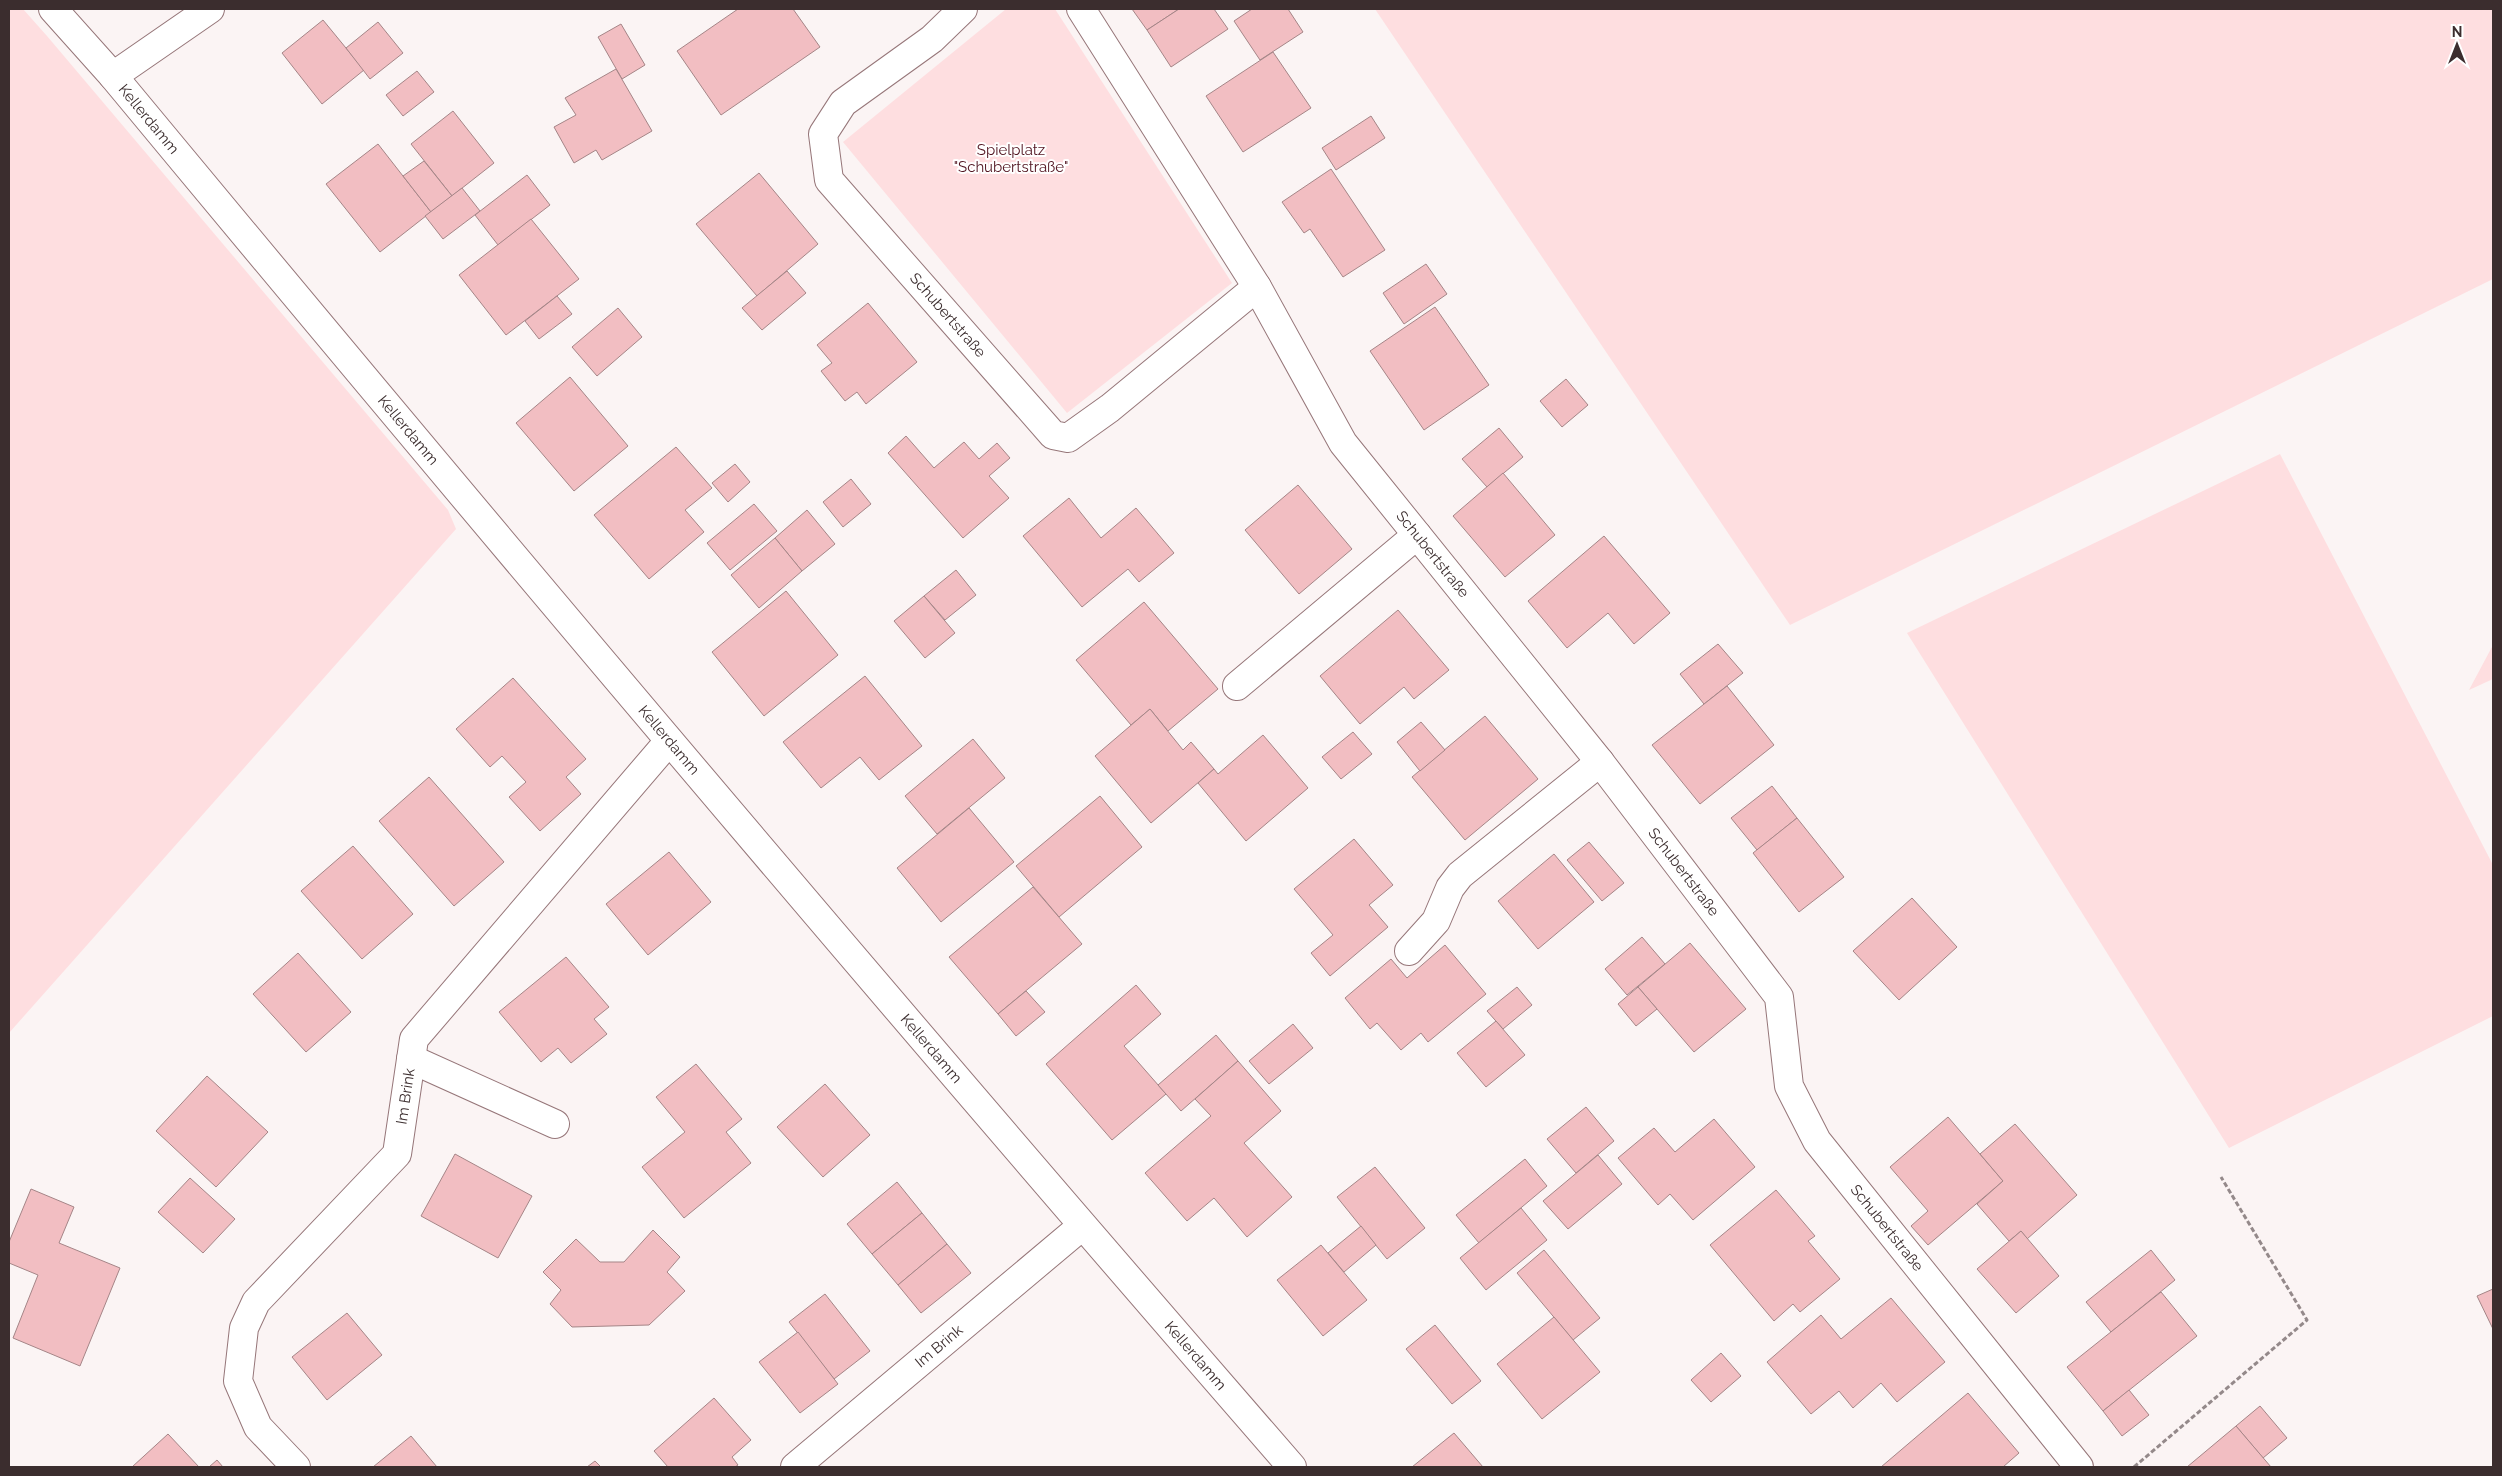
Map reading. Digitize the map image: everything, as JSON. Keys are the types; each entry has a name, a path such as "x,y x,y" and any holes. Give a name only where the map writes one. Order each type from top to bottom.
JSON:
{"street":[{"name":"Kellerdamm","path":"53,9 113,76 455,488 669,741 1082,1226 1292,1467"},
{"path":"113,76 210,9"},
{"name":"Schubertstraße","path":"963,9 932,39 843,103 822,134 829,180 1053,435 1068,438 1110,408 1256,287"},
{"name":"Schubertstraße","path":"1081,9 1256,287 1343,443 1600,762 1779,998 1789,1086 1817,1141 2079,1467"},
{"path":"1237,686 1417,535"},
{"name":"Im Brink","path":"296,1467 258,1427 238,1381 244,1328 256,1302 397,1154 414,1039 669,741"},
{"path":"1409,951 1436,921 1450,888 1460,875 1600,762"},
{"path":"411,1059 555,1124"},
{"name":"Im Brink","path":"795,1467 1082,1226"}],"path":[{"path":"2134,1467 2307,1320 2221,1178"}],"green space":[{"path":"9,9 23,9 47,36 448,510 456,529 9,1033"},
{"name":"Spielplatz \"Schubertstraße\"","path":"1006,9 1055,9 1232,283 1067,413 843,142"},
{"path":"1375,9 2493,9 2493,279 1790,625"},
{"path":"2280,454 2493,865 2493,1016 2229,1148 1907,633"},
{"path":"2493,645 2493,679 2469,690"}],"building":[{"path":"738,9 793,9 820,47 721,115 677,51"},
{"path":"1132,9 1179,9 1147,30"},
{"path":"1179,9 1214,9 1228,29 1171,67 1147,30"},
{"path":"1252,9 1288,9 1303,32 1260,60 1234,21"},
{"path":"323,20 364,70 322,104 282,53"},
{"path":"378,22 403,53 370,79 346,48"},
{"path":"621,24 645,65 622,79 598,37"},
{"path":"1273,52 1311,108 1243,152 1206,96"},
{"path":"616,69 652,131 602,160 596,150 574,163 554,127 576,115 565,98"},
{"path":"417,71 434,92 403,116 386,95"},
{"path":"453,111 494,163 452,196 411,144"},
{"path":"1371,116 1385,138 1336,170 1322,148"},
{"path":"378,144 431,212 380,252 326,184"},
{"path":"424,161 452,196 431,212 403,176"},
{"path":"1331,169 1385,250 1343,277 1310,229 1304,233 1282,202"},
{"path":"759,173 818,244 757,296 696,224"},
{"path":"527,175 550,205 498,245 475,215"},
{"path":"462,188 480,211 443,239 425,216"},
{"path":"531,219 579,279 506,335 459,275"},
{"path":"1426,264 1447,294 1404,324 1383,293"},
{"path":"787,271 806,293 762,330 742,308"},
{"path":"557,296 572,314 539,339 525,321"},
{"path":"868,303 917,362 866,404 857,392 845,401 821,371 832,363 817,345"},
{"path":"1435,307 1489,385 1424,430 1370,351"},
{"path":"618,308 642,337 597,376 572,347"},
{"path":"570,377 628,446 574,491 516,423"},
{"path":"1566,379 1588,405 1562,427 1540,401"},
{"path":"1499,428 1523,457 1487,487 1462,459"},
{"path":"906,436 934,468 964,442 979,459 997,443 1010,458 989,476 1009,498 963,538 888,453"},
{"path":"676,447 712,488 685,510 704,532 649,579 594,515"},
{"path":"735,464 750,482 728,502 712,483"},
{"path":"1503,473 1555,535 1505,577 1453,516"},
{"path":"851,479 871,504 843,527 823,502"},
{"path":"1298,485 1352,549 1299,594 1245,530"},
{"path":"1069,498 1101,538 1136,508 1174,553 1139,582 1128,569 1082,607 1023,536"},
{"path":"754,504 777,531 730,570 707,543"},
{"path":"807,510 835,544 802,571 775,538"},
{"path":"1604,536 1670,613 1634,644 1608,613 1567,648 1528,601"},
{"path":"775,538 802,571 759,608 731,575"},
{"path":"956,570 976,595 945,620 924,596"},
{"path":"786,591 838,655 764,716 712,652"},
{"path":"924,596 955,633 925,658 894,621"},
{"path":"1144,602 1218,689 1168,731 1150,709 1131,725 1076,660"},
{"path":"1398,610 1449,670 1414,699 1404,687 1360,724 1320,676"},
{"path":"1718,644 1743,673 1704,704 1680,674"},
{"path":"865,676 922,746 879,780 860,757 821,788 783,742"},
{"path":"513,678 586,759 566,777 581,794 540,831 509,797 526,782 502,756 490,767 456,729"},
{"path":"1727,686 1774,745 1700,804 1652,745"},
{"path":"1150,709 1183,750 1191,742 1214,769 1151,823 1095,756"},
{"path":"1485,716 1538,779 1465,840 1412,777"},
{"path":"1421,722 1445,750 1420,771 1397,742"},
{"path":"1353,732 1372,754 1341,779 1322,757"},
{"path":"1263,735 1308,788 1246,841 1198,783 1214,769 1218,774"},
{"path":"973,739 1005,778 937,834 905,796"},
{"path":"429,777 504,862 454,906 379,821"},
{"path":"1772,786 1797,818 1757,850 1731,818"},
{"path":"1100,796 1142,847 1059,917 1016,866"},
{"path":"969,808 1014,862 941,922 897,868"},
{"path":"1797,818 1844,877 1799,912 1753,853"},
{"path":"1354,839 1393,885 1369,905 1388,927 1330,976 1311,953 1333,935 1294,889"},
{"path":"1589,842 1624,883 1602,901 1567,860"},
{"path":"353,846 413,914 362,959 301,891"},
{"path":"669,852 711,902 648,955 606,904"},
{"path":"1554,854 1594,902 1538,949 1498,901"},
{"path":"1033,887 1082,944 998,1014 949,957"},
{"path":"1912,898 1957,947 1899,1000 1853,951"},
{"path":"1642,937 1665,964 1627,995 1605,969"},
{"path":"1690,943 1746,1009 1694,1052 1638,987"},
{"path":"1445,945 1486,994 1428,1042 1421,1033 1401,1050 1377,1023 1370,1029 1345,998 1391,959 1407,978"},
{"path":"298,953 351,1012 306,1052 253,994"},
{"path":"566,957 609,1007 594,1019 607,1034 571,1063 558,1048 541,1062 499,1012"},
{"path":"1136,985 1161,1014 1124,1046 1166,1094 1112,1140 1046,1064"},
{"path":"1517,987 1532,1005 1503,1029 1487,1011"},
{"path":"1638,987 1657,1009 1636,1026 1618,1004"},
{"path":"1026,991 1045,1012 1016,1036 998,1014"},
{"path":"1496,1021 1525,1055 1486,1087 1457,1053"},
{"path":"1293,1024 1313,1048 1269,1084 1249,1061"},
{"path":"1216,1035 1238,1061 1181,1111 1158,1085"},
{"path":"1238,1061 1281,1111 1244,1143 1292,1197 1247,1237 1214,1198 1187,1221 1145,1173 1211,1116 1195,1099"},
{"path":"696,1064 742,1119 726,1132 751,1163 684,1218 642,1167 685,1132 656,1097"},
{"path":"207,1076 268,1132 216,1187 156,1131"},
{"path":"825,1084 870,1135 823,1177 777,1127"},
{"path":"1586,1107 1614,1141 1576,1173 1547,1139"},
{"path":"1948,1117 2003,1181 1928,1245 1911,1226 1928,1211 1890,1167"},
{"path":"1714,1119 1755,1167 1693,1220 1670,1194 1658,1205 1618,1158 1654,1128 1675,1152"},
{"path":"2015,1124 2077,1195 2027,1239 2021,1231 2009,1241 1977,1204 2003,1181 1980,1154"},
{"path":"455,1154 532,1196 498,1258 421,1216"},
{"path":"1598,1155 1622,1184 1568,1229 1543,1201"},
{"path":"1525,1159 1547,1186 1479,1243 1456,1215"},
{"path":"1375,1167 1425,1228 1387,1259 1337,1197"},
{"path":"190,1178 235,1219 203,1253 158,1212"},
{"path":"897,1182 922,1213 872,1254 847,1224"},
{"path":"31,1189 74,1207 59,1243 120,1268 80,1366 13,1338 38,1275 9,1263 9,1242"},
{"path":"1776,1190 1815,1236 1808,1241 1840,1279 1800,1312 1793,1304 1774,1321 1710,1245"},
{"path":"1521,1208 1547,1240 1486,1290 1460,1258"},
{"path":"922,1213 947,1244 898,1285 872,1254"},
{"path":"1361,1226 1376,1245 1344,1272 1328,1253"},
{"path":"653,1230 680,1257 667,1272 685,1291 649,1325 572,1327 550,1304 561,1290 543,1272 576,1239 600,1262 624,1262"},
{"path":"2021,1231 2059,1276 2016,1313 1977,1269"},
{"path":"947,1244 971,1273 921,1313 898,1285"},
{"path":"1321,1245 1367,1300 1323,1336 1277,1280"},
{"path":"1544,1250 1600,1318 1573,1340 1517,1273"},
{"path":"2151,1250 2175,1280 2111,1332 2086,1302"},
{"path":"2493,1289 2493,1329 2477,1296"},
{"path":"2161,1292 2197,1336 2103,1411 2067,1367"},
{"path":"825,1294 870,1351 834,1379 789,1322"},
{"path":"1891,1298 1945,1362 1897,1402 1881,1383 1853,1408 1839,1391 1811,1414 1767,1362 1821,1315 1841,1339"},
{"path":"347,1313 382,1355 327,1400 292,1357"},
{"path":"1554,1317 1600,1372 1542,1419 1497,1364"},
{"path":"1435,1325 1481,1381 1452,1404 1406,1349"},
{"path":"798,1332 838,1384 800,1413 759,1362"},
{"path":"1721,1353 1741,1376 1711,1402 1691,1380"},
{"path":"2129,1390 2149,1415 2122,1436 2103,1411"},
{"path":"1968,1393 2019,1453 2003,1467 1881,1467"},
{"path":"714,1398 751,1440 732,1457 738,1465 735,1467 668,1467 654,1451"},
{"path":"2260,1406 2287,1438 2263,1458 2236,1426"},
{"path":"2236,1426 2271,1467 2187,1467"},
{"path":"1454,1433 1483,1467 1412,1467"},
{"path":"168,1434 199,1467 132,1467"},
{"path":"411,1436 437,1467 373,1467"},
{"path":"217,1460 223,1467 209,1467"},
{"path":"595,1461 601,1467 587,1467"}]}
